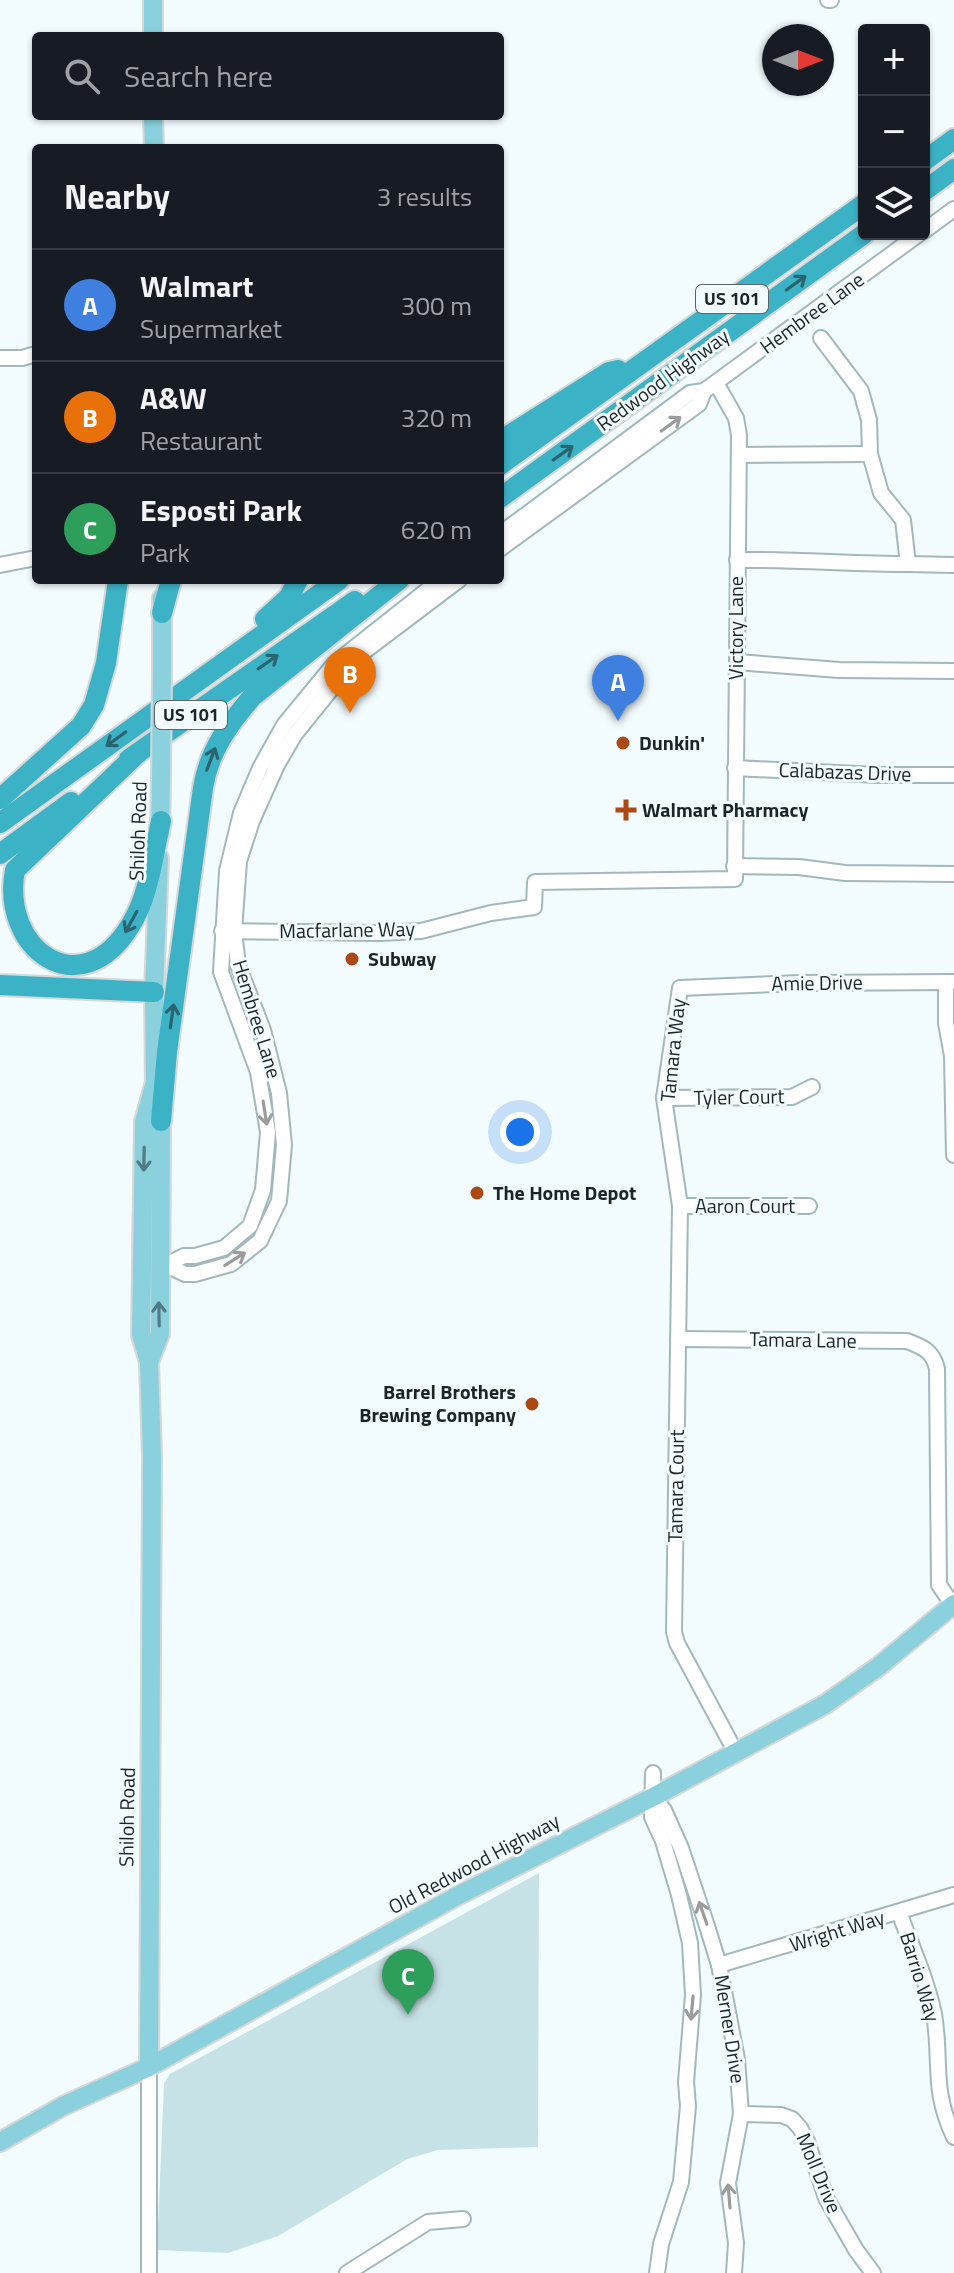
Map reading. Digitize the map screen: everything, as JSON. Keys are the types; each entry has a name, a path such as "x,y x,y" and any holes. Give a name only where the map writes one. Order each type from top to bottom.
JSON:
{"highway":[{"path":"930,157 954,139"},
{"path":"930,187 954,169"},
{"name":"Redwood Highway","path":"504,462 858,208"},
{"name":"Redwood Highway","path":"504,495 858,238"},
{"path":"504,438 609,372 638,367"},
{"path":"0,799 81,726 94,705 106,663 117,584"},
{"path":"162,613 170,584"},
{"path":"191,685 281,605 295,584"},
{"name":"US 101","path":"0,823 333,584"},
{"name":"US 101","path":"0,854 139,752 379,584"},
{"path":"161,1121 167,1052 203,788 211,756 233,719 252,697 394,584"},
{"path":"139,752 15,870 8,882 4,910 6,922 17,943 38,960 62,966 90,962 114,946 129,928 140,905 161,821"},
{"path":"0,985 154,992"}],"main road":[{"path":"153,0 153,32"},
{"path":"153,120 154,144"},
{"name":"Shiloh Road","path":"156,1265 161,1121 155,1082 154,992 161,821 162,584"},
{"name":"Shiloh Road","path":"149,2067 152,1502 149,1362 160,1334 144,1122 155,1082"},
{"name":"Old Redwood Highway","path":"0,2142 63,2106 149,2067 471,1889 653,1797 838,1696 954,1604"}],"street":[{"name":"Hembree Lane","path":"930,226 954,209"},
{"name":"Hembree Lane","path":"504,531 690,393 710,387 911,240"},
{"path":"821,338 861,391 869,420 870,454 881,493 903,520 908,564"},
{"path":"0,358 32,355"},
{"name":"Hembree Lane","path":"504,546 699,404 710,387"},
{"name":"Victory Lane","path":"710,387 736,418 739,455 734,872"},
{"path":"739,455 870,454"},
{"path":"0,565 32,559"},
{"path":"737,560 954,565"},
{"name":"Hembree Lane","path":"156,1265 195,1274 231,1264 260,1241 279,1201 284,1145 279,1093 263,1030 228,931 227,871 241,813 260,768 284,725 335,663 435,584"},
{"name":"Hembree Lane","path":"156,1265 224,1248 250,1226 263,1190 268,1132 258,1072 221,972 239,861 252,821 277,765 295,734 365,651 454,584"},
{"path":"737,662 839,670 954,671"},
{"name":"Calabazas Drive","path":"735,768 878,775 954,775"},
{"path":"734,872 799,867 845,873 954,874"},
{"name":"Macfarlane Way","path":"228,931 421,931 491,913 534,907 535,882 734,872"},
{"path":"950,982 946,1023 952,1056 954,1155"},
{"name":"Amie Drive","path":"680,988 950,982"},
{"name":"Tamara Way","path":"680,988 664,1098 680,1206"},
{"path":"243,1027 252,1030 257,1037 269,1079 279,1093"},
{"name":"Tyler Court","path":"664,1098 792,1097 812,1087"},
{"name":"Aaron Court","path":"680,1206 809,1206"},
{"name":"Tamara Court","path":"680,1206 674,1632 735,1751"},
{"name":"Tamara Lane","path":"678,1339 907,1341 927,1349 935,1359 937,1369 939,1585 954,1604"},
{"name":"Merner Drive","path":"653,1773 652,1817 667,1852 690,1943 693,1995 681,2182 661,2244 657,2273"},
{"name":"Merner Drive","path":"653,1797 664,1810 681,1848 719,1965 737,2059 741,2114 728,2183 736,2243 734,2273"},
{"name":"Wright Way","path":"719,1965 954,1895"},
{"name":"Barrio Way","path":"899,1912 933,2011 938,2088 942,2110 954,2137"},
{"name":"Shiloh Road","path":"149,2067 149,2273"},
{"name":"Moll Drive","path":"741,2114 781,2115 792,2119 800,2128 826,2198 873,2273"},
{"path":"347,2273 428,2222 463,2219"}],"shaded area":[{"path":"539,1873 538,2147 438,2150 407,2159 278,2236 228,2253 157,2250 164,2084 170,2074"}],"place":[{"name":"A&W","path":"350,713"},
{"name":"Walmart","path":"618,721"},
{"name":"Dunkin'","path":"623,743"},
{"name":"Walmart Pharmacy","path":"626,810"},
{"name":"Subway","path":"352,959"},
{"name":"The Home Depot","path":"477,1193"},
{"name":"Barrel Brothers Brewing Company","path":"532,1404"},
{"name":"Esposti Park","path":"408,2015"}]}
